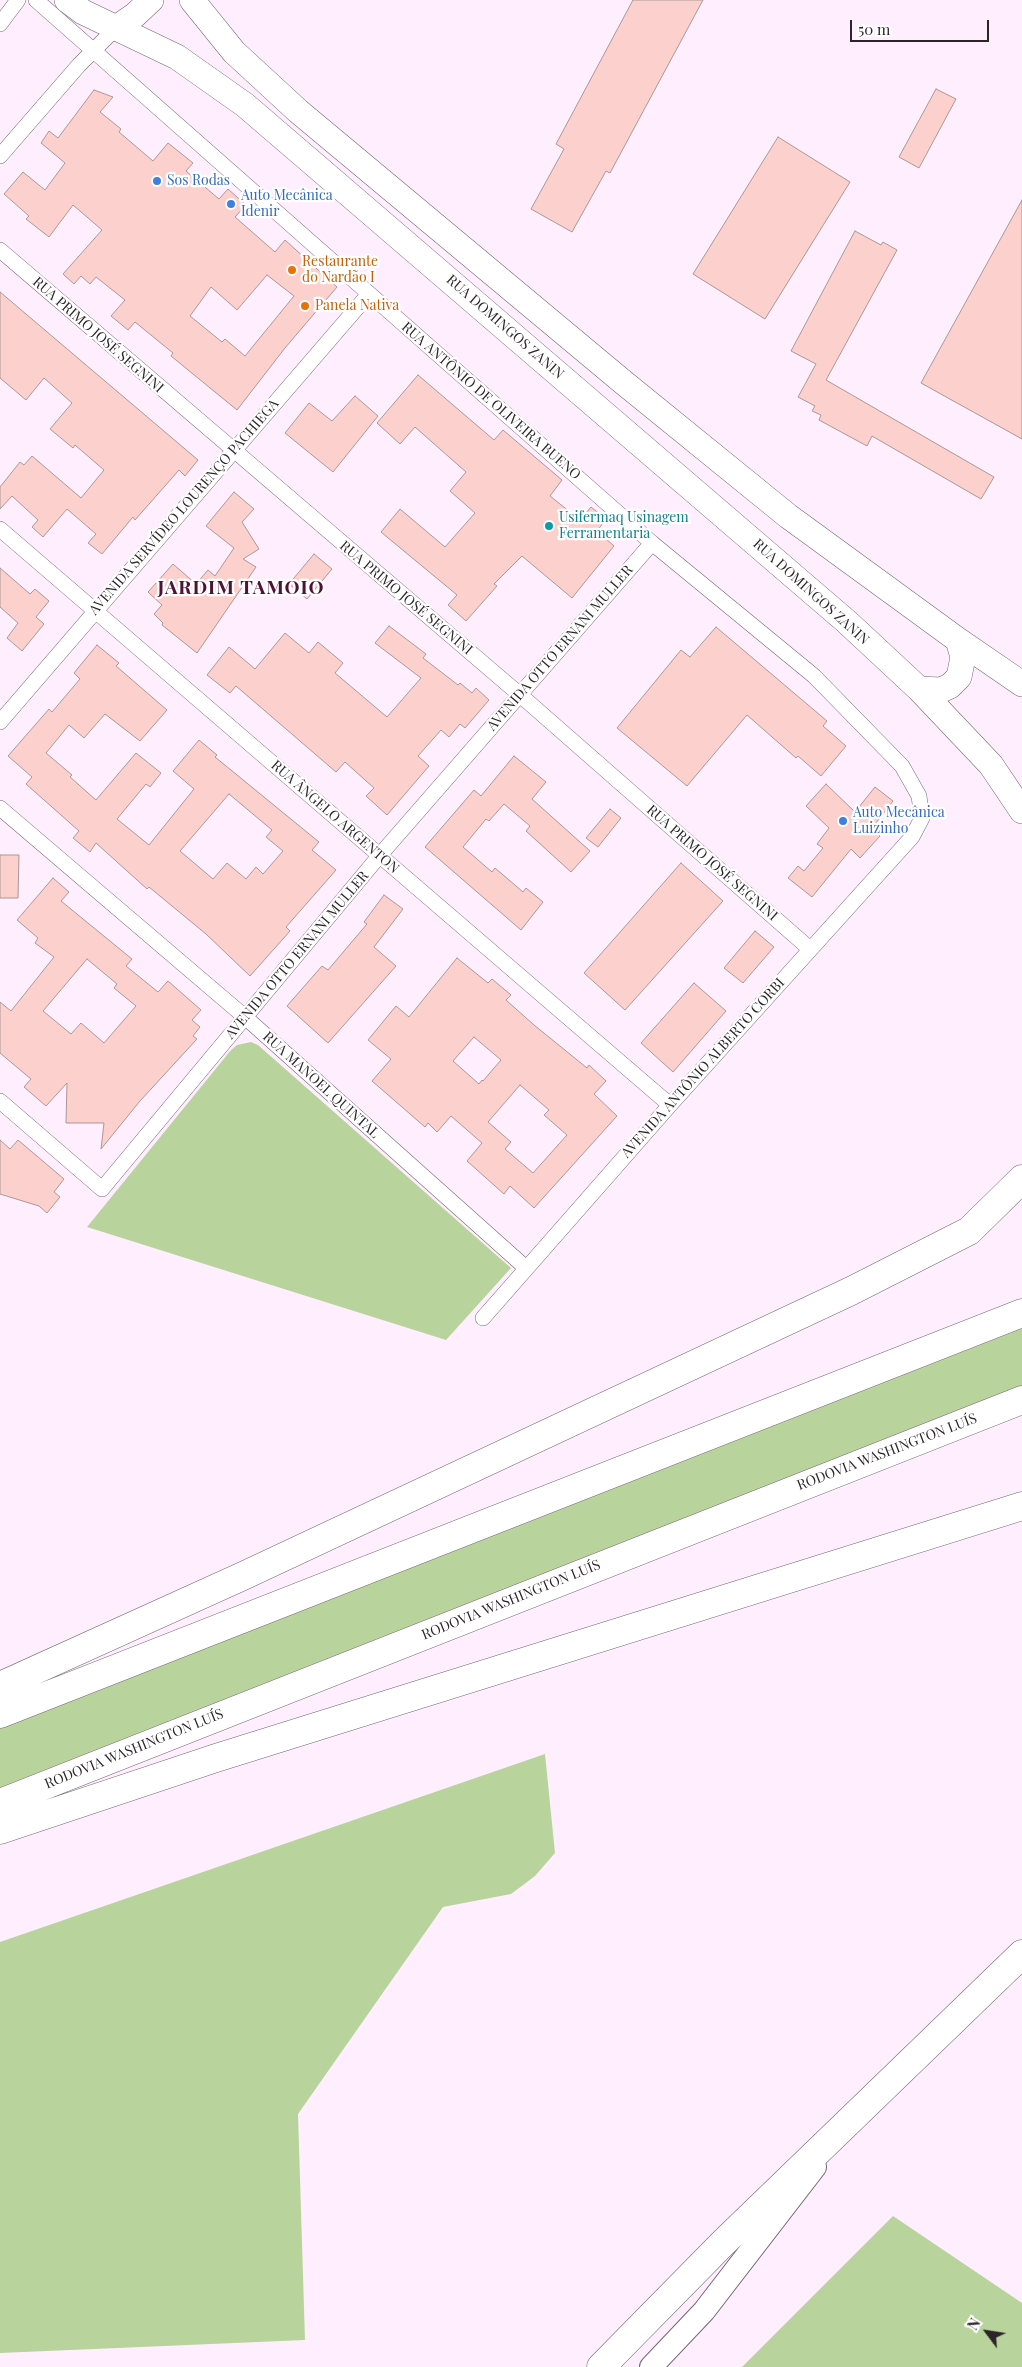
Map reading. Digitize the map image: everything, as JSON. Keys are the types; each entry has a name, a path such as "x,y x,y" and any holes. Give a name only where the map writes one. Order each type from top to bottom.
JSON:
{"highway":[{"path":"0,1686 234,1580 851,1291 969,1231 1022,1179"},
{"path":"0,1714 1022,1313"},
{"name":"RODOVIA WASHINGTON LUÍS","path":"0,1803 1022,1400"},
{"path":"0,1830 216,1758 1022,1506"},
{"path":"601,2367 857,2113 1022,1954"}],"main road":[{"name":"RUA DOMINGOS ZANIN","path":"67,0 84,12 177,57 245,106 737,527 919,688 991,765 1022,811"},
{"path":"116,28 135,15 151,0"},
{"path":"192,0 234,52 305,117 788,516 958,640 1022,684"},
{"path":"919,688 941,690 950,686 959,677 963,657 958,640"}],"street":[{"path":"0,24 18,0"},
{"name":"RUA ANTÔNIO DE OLIVEIRA BUENO","path":"36,0 652,543 814,676 902,766 919,796 922,818"},
{"path":"0,156 116,28"},
{"name":"RUA PRIMO JOSÉ SEGNINI","path":"0,250 519,694 810,949"},
{"name":"AVENIDA SERVÍDEO LOURENÇO PACHIEGA","path":"0,722 94,610 369,294"},
{"name":"RUA ÂNGELO ARGENTON","path":"0,529 670,1105"},
{"name":"AVENIDA OTTO ERNANI MULLER","path":"0,1101 102,1189 380,855 652,543"},
{"name":"RUA MANOEL QUINTAL","path":"0,808 245,1017 526,1268"},
{"name":"AVENIDA ANTÔNIO ALBERTO CORBI","path":"483,1318 670,1105 912,837 922,818"},
{"path":"651,2367 704,2311 857,2113"}],"green space":[{"path":"251,1042 258,1045 511,1268 446,1340 87,1227 231,1050 237,1045"},
{"path":"1022,1324 1022,1387 0,1789 0,1723"},
{"path":"545,1754 555,1853 535,1876 511,1894 443,1907 298,2114 305,2340 0,2353 0,1942"},
{"path":"893,2216 1022,2303 1022,2367 742,2367"}],"building":[{"path":"633,0 703,0 610,173 606,171 572,232 531,209 564,149 556,144"},
{"path":"936,89 956,99 919,168 899,157"},
{"path":"94,90 113,97 100,112 121,129 119,132 153,161 168,143 193,163 186,171 219,199 228,189 246,205 235,217 275,252 285,240 337,287 285,348 237,410 171,356 173,353 135,322 128,330 111,316 125,300 96,277 90,284 81,276 74,284 63,274 102,230 73,205 49,237 26,219 29,216 4,194 23,172 45,190 65,163 41,143 49,131 58,138","holes":["267,275 294,296 245,356 225,339 222,342 190,316 211,287 237,310"]},
{"path":"778,137 850,182 765,319 693,274"},
{"path":"1022,200 1022,439 921,383"},
{"path":"855,231 881,245 883,242 897,250 826,380 994,477 981,499 872,436 867,446 819,420 821,415 812,411 815,406 798,397 816,364 791,351"},
{"path":"0,292 198,460 185,476 179,470 135,520 133,517 102,554 88,543 96,534 67,509 43,537 32,527 38,520 12,496 0,509 0,487 20,462 24,465 32,456 81,498 104,470 75,445 73,448 50,429 72,403 44,378 26,400 0,378"},
{"path":"418,375 494,440 503,430 562,480 550,496 580,520 591,507 606,519 597,531 614,546 572,598 522,556 494,584 497,586 466,621 448,605 457,595 381,532 400,509 445,547 475,513 450,491 466,472 415,427 400,444 377,423"},
{"path":"355,396 378,416 333,472 285,433 309,403 332,421"},
{"path":"234,492 254,509 242,522 259,549 243,559 256,567 197,653 162,625 163,623 154,614 162,605 148,592 173,564 196,584 208,570 215,576 234,548 206,526"},
{"path":"314,554 332,569 307,599 289,584"},
{"path":"0,568 30,594 35,589 49,601 36,617 44,624 22,651 7,638 18,623 0,607"},
{"path":"389,626 426,654 423,658 458,685 460,683 472,693 476,688 489,700 465,728 460,724 449,737 441,730 418,756 429,766 387,815 366,796 374,788 345,762 336,772 236,686 230,693 207,675 229,647 255,669 285,633 309,653 318,642 343,663 335,673 387,717 421,678 375,643"},
{"path":"716,627 827,721 823,726 846,746 821,776 798,756 796,758 747,715 687,786 617,728 681,650 690,657"},
{"path":"97,645 119,663 116,666 167,710 140,741 105,714 84,738 69,725 46,753 72,775 70,777 96,800 136,753 161,773 150,787 146,784 117,819 149,845 194,789 173,771 199,740 217,755 215,757 319,842 312,850 336,870 286,927 290,931 250,976 206,934 149,887 147,889 96,843 90,852 73,838 79,831 26,784 32,777 8,756 49,709 52,712 80,679 74,673","holes":["229,794 272,830 266,837 283,851 263,874 256,867 246,879 227,863 213,879 180,851"]},
{"path":"514,756 546,782 532,799 590,851 571,872 526,831 530,826 504,804 489,821 486,819 463,847 492,872 495,868 523,892 526,888 543,902 521,930 425,847 474,790 481,796"},
{"path":"826,784 855,812 875,787 893,801 872,828 880,836 860,858 851,849 812,897 788,878 798,866 804,871 823,848 817,844 829,828 806,806"},
{"path":"610,809 621,818 598,847 586,838"},
{"path":"0,855 19,855 18,898 0,898"},
{"path":"681,863 723,901 625,1010 584,973"},
{"path":"53,878 69,892 61,901 132,959 126,966 158,992 168,981 201,1010 192,1020 200,1027 193,1036 197,1039 140,1101 101,1149 104,1123 66,1123 67,1083 46,1106 24,1087 31,1079 0,1053 0,1002 11,1011 54,957 35,943 38,938 17,920","holes":["87,959 117,984 114,988 136,1006 104,1043 81,1023 71,1034 43,1011"]},
{"path":"384,895 403,909 374,947 396,966 328,1043 287,1006 322,966 328,970 367,924 364,922"},
{"path":"755,931 774,947 743,983 724,968"},
{"path":"457,958 488,983 492,979 511,995 506,1000 587,1068 589,1065 606,1081 594,1094 617,1116 534,1208 510,1186 504,1194 467,1161 482,1143 451,1116 437,1132 428,1123 425,1127 372,1081 391,1059 368,1040 396,1006 409,1017","holes":["474,1037 501,1060 479,1084 453,1061","520,1085 549,1110 544,1115 567,1135 533,1173 505,1149 511,1142 488,1122"]},
{"path":"694,983 726,1011 673,1072 641,1043"},
{"path":"0,1140 10,1149 18,1140 64,1179 54,1192 60,1197 47,1213 39,1206 0,1194"}],"place":[{"name":"Sos Rodas","path":"157,181"},
{"name":"Auto Mecânica Idenir","path":"231,204"},
{"name":"Restaurante do Nardão I","path":"292,270"},
{"name":"Panela Nativa","path":"305,306"},
{"name":"Usifermaq Usinagem Ferramentaria","path":"549,526"},
{"name":"Auto Mecânica Luizinho","path":"843,821"}],"district":[{"name":"JARDIM TAMOIO","path":"241,588"}]}
